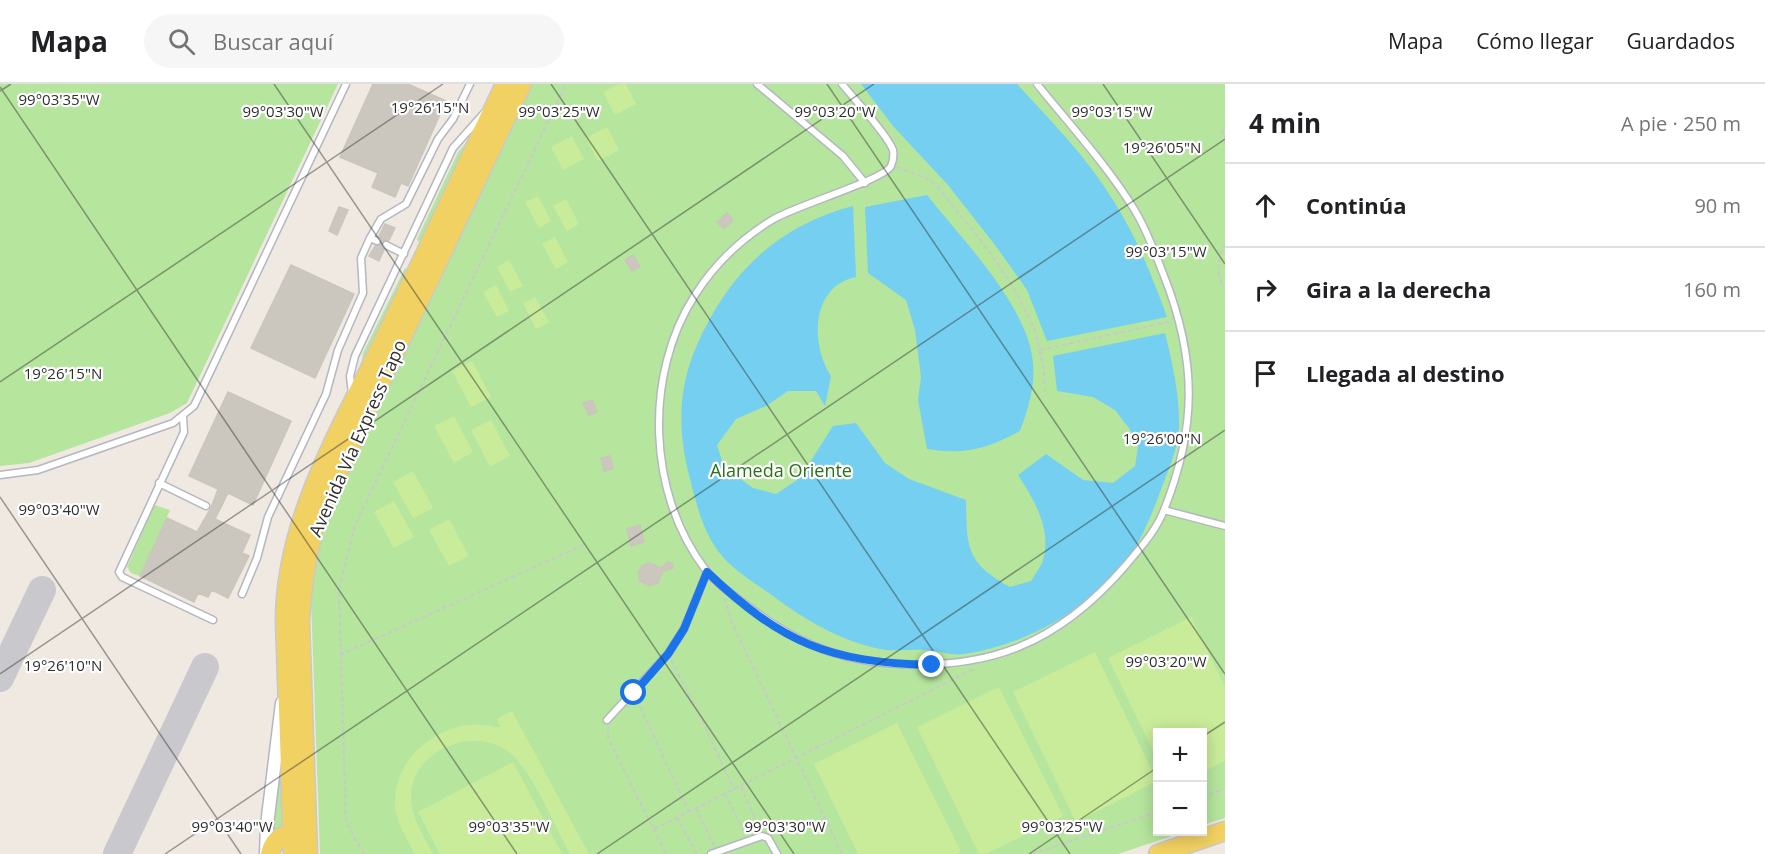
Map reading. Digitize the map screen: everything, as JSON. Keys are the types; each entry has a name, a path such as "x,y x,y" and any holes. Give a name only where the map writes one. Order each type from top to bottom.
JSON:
{"main road":[{"name":"Avenida Vía Express Tapo","path":"308,854 300,834 287,678 285,604 292,550 306,508 353,404 506,84"},
{"name":"Avenida Vía Express Tapo","path":"293,854 300,834 300,621 302,588 310,540 320,510 522,84"},
{"path":"1158,854 1225,831"},
{"path":"268,854 278,837 300,834"}],"street":[{"path":"268,854 278,726 287,678"},
{"path":"298,854 308,854"}],"lane":[{"path":"242,594 257,558 268,517 326,394 338,350 363,293 361,258 374,239 381,219 406,204 438,139 453,119 470,84"},
{"path":"757,84 843,156 865,183"},
{"path":"842,84 889,144 894,156 892,165 881,176 819,198 775,218 743,240 710,274 679,324 663,375 659,428 663,463 672,505 683,533 707,572 778,630 824,652 903,664 959,664 981,660 1014,649 1071,620 1115,578 1157,525 1164,510 1186,438 1190,396 1189,367 1179,319 1155,252 1133,208 1114,179 1037,84"},
{"path":"0,475 38,470 183,417 194,406 345,86"},
{"path":"353,404 350,376 355,356 453,148 472,124 497,102"},
{"path":"386,245 404,254"},
{"path":"183,417 184,432 119,574 213,620"},
{"path":"159,483 206,506"},
{"path":"1164,510 1225,526"},
{"path":"607,720 668,654 684,629 707,572"},
{"path":"714,853 762,836 769,840 777,854"}],"path":[{"path":"364,854 346,822 340,656 339,590 355,525 566,84"},
{"path":"1225,128 1222,128 1225,145"},
{"path":"892,165 926,178 937,186 986,247 1026,309 1040,350 1045,395"},
{"path":"1225,243 1219,257 1218,271 1225,289"},
{"path":"1040,350 1179,319"},
{"path":"340,656 585,544"},
{"path":"720,584 732,623 842,854"},
{"path":"668,654 697,709 734,789"},
{"path":"654,829 969,673 981,660"},
{"path":"634,693 689,812"},
{"path":"607,720 608,738 666,854"},
{"path":"741,786 762,836"},
{"path":"1207,796 1225,789"},
{"path":"725,794 749,840"},
{"path":"696,808 714,853"},
{"path":"1032,854 1153,814"},
{"path":"677,817 697,854"}],"green space":[{"path":"0,84 338,84 187,403 170,413 29,463 0,466"},
{"name":"Alameda Oriente","path":"532,84 1225,84 1225,818 1207,824 1207,728 1153,728 1153,836 1172,836 1118,854 320,854 311,600 318,549 342,486"},
{"path":"619,84 626,84 636,104 615,115 603,92"},
{"path":"607,127 619,150 598,161 586,138"},
{"path":"572,136 584,159 563,170 551,147"},
{"path":"471,137 427,234 418,242 417,239 458,152"},
{"path":"538,196 551,221 539,228 525,202"},
{"path":"566,199 579,224 567,231 553,206"},
{"path":"555,237 568,262 556,269 542,244"},
{"path":"509,260 523,286 510,292 497,267"},
{"path":"405,268 407,270 403,290 360,372 363,353"},
{"path":"496,285 509,311 497,317 483,292"},
{"path":"535,297 549,322 536,329 523,303"},
{"path":"472,361 491,397 471,407 452,371"},
{"path":"454,416 473,452 454,463 434,426"},
{"path":"491,420 510,456 490,467 471,430"},
{"path":"413,471 433,508 413,518 393,482"},
{"path":"394,501 414,537 394,548 374,512"},
{"path":"154,505 170,510 140,576 131,573 127,567"},
{"path":"449,519 469,556 449,566 429,530"},
{"path":"1191,617 1225,687 1225,761 1207,770 1207,728 1153,728 1153,751 1108,658"},
{"path":"1095,652 1153,773 1153,783 1076,822 1013,692"},
{"path":"999,687 1063,816 986,854 979,854 917,727"},
{"path":"512,711 589,854 570,854 534,785 518,760 494,744 478,741 462,742 446,747 420,767 413,782 412,806 419,828 433,854 415,854 401,827 395,805 397,784 409,759 430,740 442,733 472,725 500,727 497,719"},
{"path":"897,723 961,852 957,854 858,854 814,764"},
{"path":"282,762 288,824 272,834 280,763"},
{"path":"513,762 562,854 440,854 418,812"}],"water":[{"path":"861,84 1017,84 1079,152 1111,197 1142,255 1167,317 1047,341 1027,290 995,245 948,185 893,126"},
{"path":"927,195 975,253 1007,297 1029,342 1033,364 1032,390 1020,431 986,446 965,451 927,449 918,400 921,377 915,330 906,300 868,273 865,207"},
{"path":"853,206 856,277 841,283 830,292 819,318 820,348 831,376 825,406 816,391 788,391 766,406 736,419 717,445 724,467 753,488 776,494 800,478 833,426 856,423 885,463 909,479 966,500 968,542 977,561 984,569 1010,587 1031,581 1043,560 1045,537 1040,515 1018,475 1046,454 1083,480 1113,483 1135,466 1138,447 1129,428 1115,410 1093,397 1057,391 1053,356 1165,333 1177,393 1179,429 1174,454 1153,511 1129,557 1114,575 1078,607 1034,633 988,649 965,654 926,650 886,650 857,643 828,631 802,616 735,569 716,549 702,520 686,462 682,412 690,362 709,319 740,275 778,240 801,226"}],"building":[{"path":"373,84 408,84 446,101 408,186 401,183 395,197 372,187 378,173 340,157"},
{"path":"339,207 348,210 337,235 329,231"},
{"path":"727,213 733,220 724,229 717,222"},
{"path":"385,224 395,228 389,240 382,242 379,236"},
{"path":"381,244 384,250 379,261 369,256 375,246"},
{"path":"633,255 640,267 632,271 625,260"},
{"path":"291,265 354,294 315,378 251,348"},
{"path":"228,392 291,421 253,505 228,493 215,519 250,535 242,553 249,556 228,598 212,590 208,597 198,593 194,602 140,576 167,518 197,532 211,508 218,489 189,476"},
{"path":"592,400 597,412 589,415 583,403"},
{"path":"610,456 613,469 604,471 601,458"},
{"path":"640,525 644,542 631,546 627,529"},
{"path":"667,562 672,563 673,568 663,571 658,583 650,586 640,581 638,573 642,566 649,563 662,568"}],"taxiway":[{"path":"0,678 42,590"},
{"path":"117,854 205,667"}],"route":[{"path":"634,693 668,654 684,629 707,572 778,630 824,652 881,663 932,665"}]}
